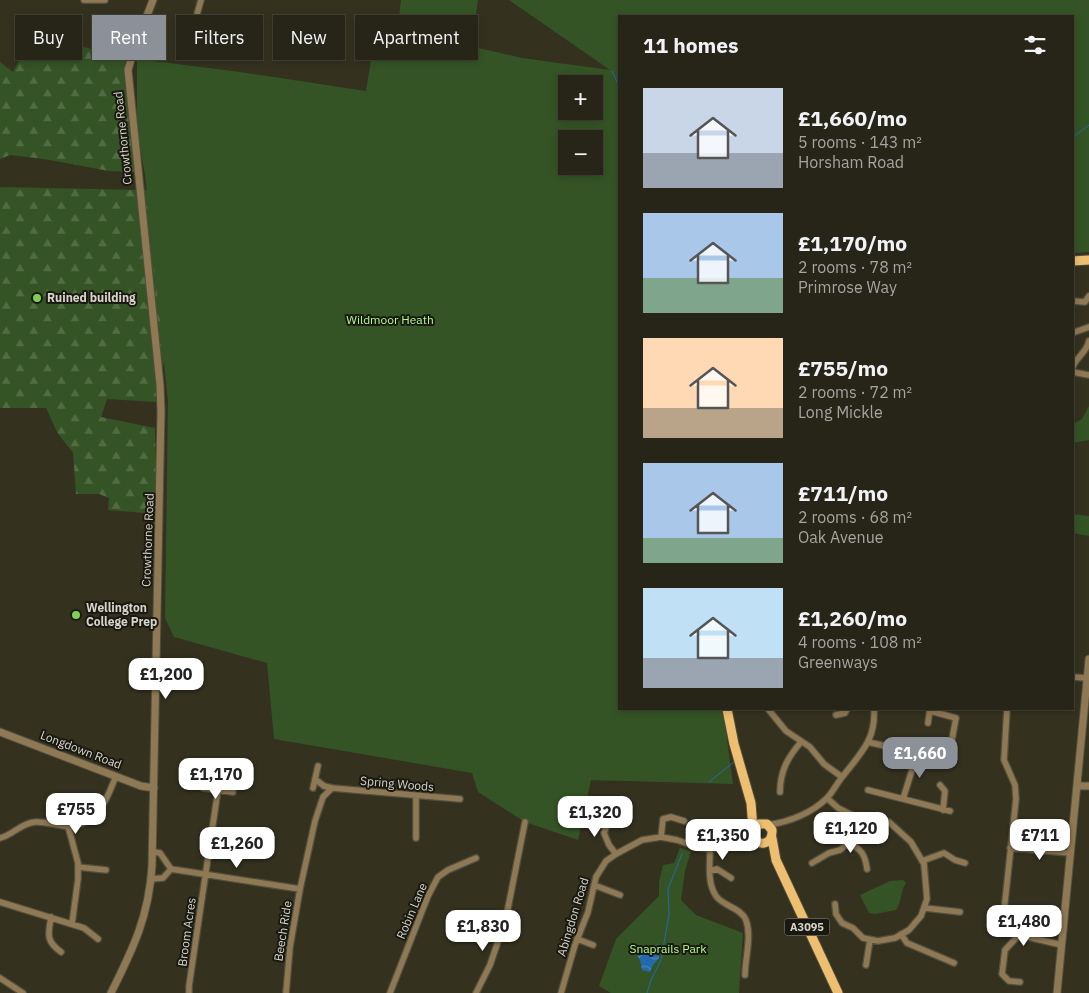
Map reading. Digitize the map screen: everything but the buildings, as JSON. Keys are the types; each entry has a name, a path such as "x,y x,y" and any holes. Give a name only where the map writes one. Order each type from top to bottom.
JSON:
{"main road":[{"path":"1074,261 1089,260"},
{"path":"727,710 734,744 751,803 753,838 759,843 766,843 772,836 772,829 751,803"},
{"path":"753,830 759,824 767,824"},
{"name":"A3095","path":"772,836 776,860 838,993"},
{"name":"A3095","path":"759,843 776,860"}],"street":[{"path":"84,0 105,0"},
{"name":"Crowthorne Road","path":"111,993 139,932 148,906 153,852 161,411 129,65 153,0"},
{"path":"197,15 201,0"},
{"path":"1074,301 1085,302 1089,296"},
{"path":"1074,332 1088,328 1089,340 1087,349 1074,365"},
{"path":"1074,371 1089,375"},
{"path":"1057,993 1081,746 1086,714 1089,659"},
{"path":"1074,677 1087,678"},
{"path":"769,710 776,721 810,747 824,764 842,777"},
{"path":"836,715 845,713 846,710"},
{"path":"772,836 788,821 817,806 827,798 860,756 868,742 874,725 874,710"},
{"path":"868,742 948,761 956,718 930,710 928,723"},
{"path":"1004,911 1016,799 1015,785 1004,760 1007,710"},
{"name":"Longdown Road","path":"0,732 141,786 154,788"},
{"path":"780,792 782,771 786,762 801,742"},
{"path":"1081,746 1089,747"},
{"path":"904,799 917,754"},
{"path":"313,788 318,766"},
{"path":"0,838 7,837 25,825 35,822 68,826 88,821 100,812 116,776"},
{"name":"Spring Woods","path":"315,780 324,786 332,788 460,799"},
{"path":"868,790 946,810 945,791 940,785"},
{"path":"324,786 325,794"},
{"path":"1078,786 1089,786"},
{"path":"203,788 233,792"},
{"name":"Beech Ride","path":"286,993 290,947 300,889 315,822 325,794 332,788"},
{"name":"Broom Acres","path":"190,993 189,986 218,790"},
{"path":"416,796 416,838"},
{"path":"827,798 838,808 856,816 889,822 911,842 922,862 927,898 922,916 909,930 895,938 878,941 863,938 853,928 842,923 836,914 835,904"},
{"path":"610,812 604,833 609,845 616,854"},
{"path":"812,862 829,853 840,850 848,843 856,816"},
{"path":"661,837 663,819 675,818 684,821"},
{"path":"767,824 788,821"},
{"path":"476,993 490,965 506,918 525,822"},
{"path":"68,826 78,866 72,924"},
{"name":"Abingdon Road","path":"731,845 753,830"},
{"name":"Abingdon Road","path":"561,993 577,939 588,912 596,877 606,861 642,840 661,837 710,849 759,843"},
{"path":"848,843 858,847 863,852 867,869"},
{"path":"1010,848 1070,853"},
{"path":"710,849 712,887 717,897 745,918 748,940 745,976"},
{"path":"153,852 163,855 171,869"},
{"path":"922,862 944,853 955,860 965,863"},
{"name":"Robin Lane","path":"390,993 428,896 438,877 448,870 476,858"},
{"path":"78,866 106,870"},
{"path":"171,869 300,889"},
{"path":"151,879 163,878 171,869"},
{"path":"710,871 717,869 731,878"},
{"path":"594,885 620,895"},
{"path":"0,902 84,928 98,939"},
{"path":"925,908 960,912"},
{"path":"50,917 48,937 52,946 61,952"},
{"path":"901,934 907,943 954,963"},
{"path":"1020,982 1009,981 1002,974 1005,950 1018,937 1028,937 1062,945"},
{"path":"577,939 593,945"},
{"path":"866,965 870,940"},
{"path":"0,978 23,993"}],"green space":[{"path":"401,0 478,0 476,15 399,15"},
{"name":"Wildmoor Heath","path":"509,0 1089,0 1089,252 1074,253 1074,15 618,15 618,710 723,710 733,784 591,780 578,840 525,822 478,792 472,773 274,739 267,663 174,637 165,618 168,401 145,174 137,134 137,60 240,72 366,91 371,60 478,60 478,48 522,58 610,70"},
{"path":"82,46 92,49 92,60 125,60 135,172 109,171 10,155 0,159 0,62 13,72 20,60 82,60"},
{"path":"0,187 323,194 167,347 156,402 107,399 101,417 155,428 157,514 108,510 109,498 99,494 76,494 73,453 57,432 46,408 0,408"},
{"path":"1089,406 1089,440 1074,443 1074,423 1082,419"},
{"path":"1074,514 1089,516 1089,536 1074,533"},
{"name":"Snaprails Park","path":"680,848 691,851 685,871 681,900 696,915 743,933 739,993 611,993 599,986 616,939 659,896 659,882 663,865 674,863"},
{"path":"903,880 906,883 896,910 875,914 869,913 860,895 890,881"}],"water":[{"path":"658,944 659,958 650,972 642,970 637,955"}],"waterway":[{"path":"612,71 618,84"},
{"path":"1074,136 1089,125"},
{"path":"709,782 734,762"},
{"path":"647,993 661,960 669,915 668,889 682,854"}],"place":[{"name":"Ruined building","path":"37,298"},
{"name":"Wellington College Prep","path":"76,615"}]}
